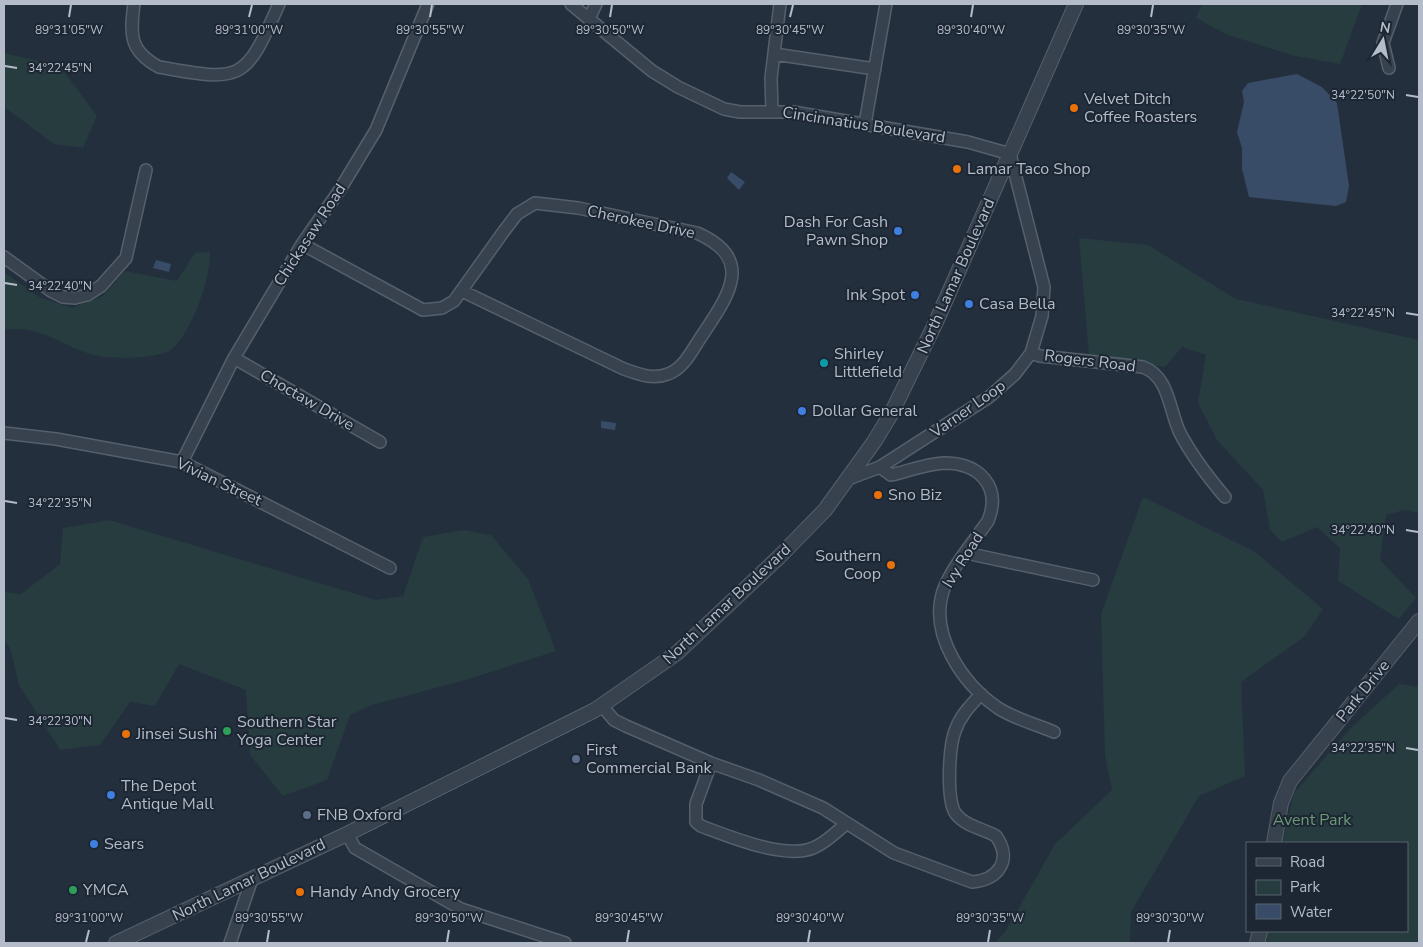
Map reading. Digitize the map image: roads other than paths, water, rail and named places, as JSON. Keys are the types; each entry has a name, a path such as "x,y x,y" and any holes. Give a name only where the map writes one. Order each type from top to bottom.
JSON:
{"street":[{"path":"134,4 132,37 135,46 150,62 159,67 223,76 236,72 248,65 256,53 279,4"},
{"name":"Chickasaw Road","path":"182,462 234,358 302,244 339,191 376,130 428,4"},
{"name":"Cincinnatius Boulevard","path":"571,4 652,71 704,101 724,109 740,112 793,112 968,142 1010,154"},
{"path":"589,19 596,4"},
{"path":"772,111 770,98 780,4"},
{"path":"865,124 886,4"},
{"name":"North Lamar Boulevard","path":"116,943 347,834 548,735 602,706 677,653 713,620 818,517 848,479 891,414 936,322 1076,4"},
{"path":"1389,68 1382,42 1397,4"},
{"path":"774,54 875,69"},
{"name":"Varner Loop","path":"848,479 880,467 989,397 1015,374 1031,353 1042,316 1044,287 1010,154"},
{"path":"4,257 57,294 75,298 87,295 101,286 126,258 146,170"},
{"name":"Cherokee Drive","path":"302,244 423,310 442,308 454,301 517,214 535,203 578,208 697,233 714,240 722,248 729,259 733,272 732,284 724,302 681,366 668,374 656,377 642,376 624,369 462,291"},
{"name":"Rogers Road","path":"1031,353 1040,356 1143,367 1154,373 1162,384 1179,431 1207,476 1225,497"},
{"name":"Choctaw Drive","path":"234,358 380,442"},
{"name":"Vivian Street","path":"4,433 56,439 182,462 390,568"},
{"name":"Ivy Road","path":"880,467 891,475 945,463 968,468 987,481 992,496 992,511 951,575 943,591 941,620 948,648 960,671 981,694 998,708 1054,732"},
{"path":"966,553 1093,580"},
{"name":"Park Drive","path":"1274,842 1281,803 1290,781 1419,620"},
{"path":"602,706 614,720 711,763 787,791 823,808 894,853 946,874 972,882 984,881 992,877 1003,862 1004,853 1001,843 996,836 960,818 952,806 950,795 954,733 964,712 981,694"},
{"path":"711,763 696,804 696,822 701,826 769,848 793,850 811,849 826,841 847,823"},
{"path":"347,834 355,848 461,909 565,943"},
{"path":"230,943 252,879"}],"water":[{"path":"1297,74 1322,87 1337,103 1349,186 1346,202 1336,206 1249,197 1242,169 1242,148 1237,132 1244,102 1242,91 1248,83"},
{"path":"731,172 745,182 739,190 727,178"},
{"path":"156,260 171,264 169,272 153,268"},
{"path":"601,421 616,423 615,430 601,428"}],"place":[{"name":"Velvet Ditch Coffee Roasters","path":"1074,108"},
{"name":"Lamar Taco Shop","path":"957,169"},
{"name":"Dash For Cash Pawn Shop","path":"898,231"},
{"name":"Ink Spot","path":"915,295"},
{"name":"Casa Bella","path":"969,304"},
{"name":"Shirley Littlefield","path":"824,363"},
{"name":"Dollar General","path":"802,411"},
{"name":"Sno Biz","path":"878,495"},
{"name":"Southern Coop","path":"891,565"},
{"name":"Southern Star Yoga Center","path":"227,731"},
{"name":"Jinsei Sushi","path":"126,734"},
{"name":"First Commercial Bank","path":"576,759"},
{"name":"The Depot Antique Mall","path":"111,795"},
{"name":"FNB Oxford","path":"307,815"},
{"name":"Sears","path":"94,844"},
{"name":"YMCA","path":"73,890"},
{"name":"Handy Andy Grocery","path":"300,892"}],"park label":[{"name":"Avent Park","path":"1312,820"}]}
